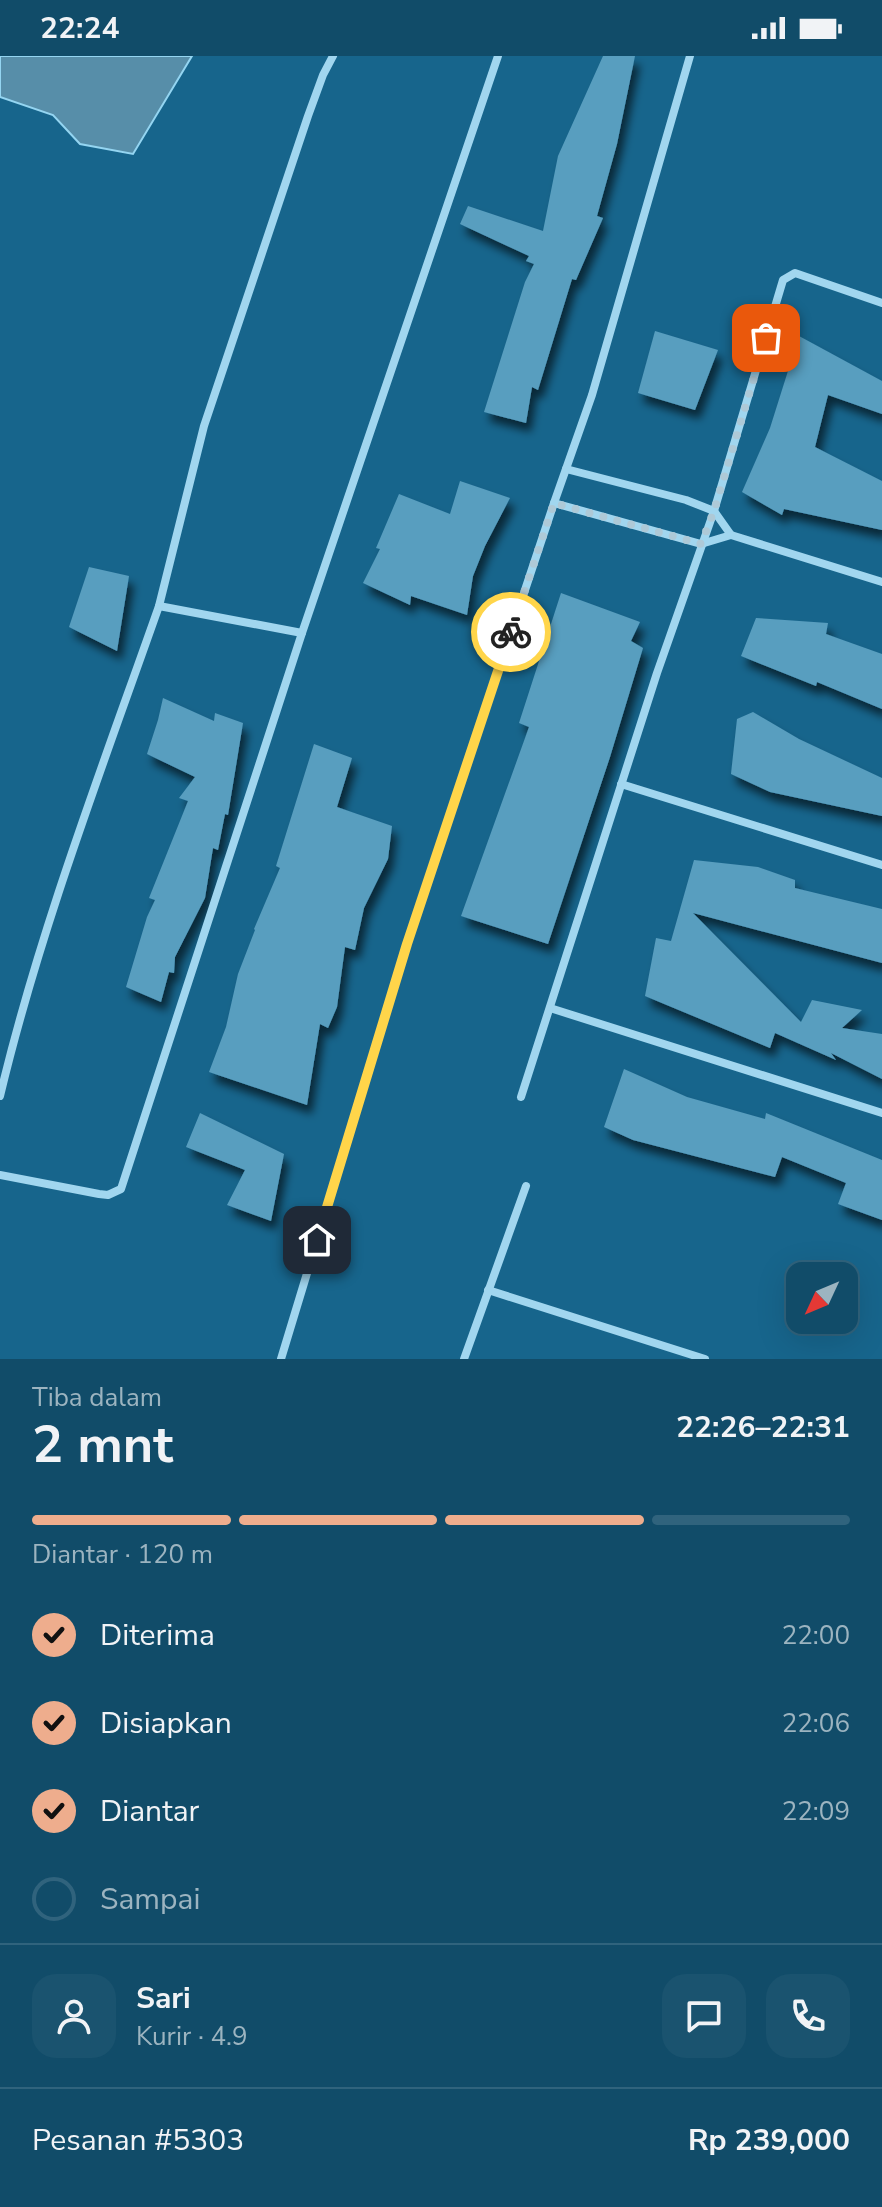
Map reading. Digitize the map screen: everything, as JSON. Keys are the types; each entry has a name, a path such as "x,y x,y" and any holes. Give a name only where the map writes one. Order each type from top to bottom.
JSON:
{"street":[{"path":"0,1096 19,1017 70,859 159,606 204,426 308,116 333,56"},
{"path":"0,1175 99,1194 108,1195 121,1189 302,633 498,56"},
{"path":"281,1359 407,944 592,395 690,56"},
{"path":"521,1097 621,784 714,511 783,280 795,273 882,303"},
{"path":"566,469 686,500 714,511 731,535"},
{"path":"554,503 701,544 731,535 882,582"},
{"path":"159,606 302,633"},
{"path":"621,784 882,865"},
{"path":"550,1008 882,1113"},
{"path":"464,1359 526,1186"},
{"path":"488,1290 705,1359"}],"water":[{"path":"0,56 192,56 133,154 80,144 53,115 0,97"}],"building":[{"path":"603,56 635,56 617,144 597,216 603,218 576,280 572,279 538,390 532,387 526,423 484,412 525,282 534,264 526,261 529,256 460,224 468,206 543,231 558,156"},
{"path":"655,331 718,350 695,410 638,393"},
{"path":"799,336 882,381 882,414 828,395 815,447 882,481 882,530 784,509 782,515 742,492 770,428"},
{"path":"460,481 510,498 473,576 467,615 411,596 410,605 363,583 380,549 376,548 399,494 450,514"},
{"path":"89,567 129,576 117,651 69,627"},
{"path":"561,593 640,622 631,641 643,648 548,944 461,916 529,727 519,723"},
{"path":"756,618 828,623 826,634 882,654 882,709 817,682 816,686 741,656"},
{"path":"163,698 214,721 215,713 243,723 228,815 225,814 218,850 213,848 205,898 175,957 174,973 169,972 161,1002 126,987 155,900 149,898 188,801 179,798 195,777 147,754"},
{"path":"753,712 799,739 882,778 882,816 770,792 731,774 737,719"},
{"path":"314,744 352,758 337,807 392,826 388,859 364,908 355,950 345,947 337,1007 328,1028 320,1024 307,1105 209,1072 226,1027 238,974 280,868 276,866"},
{"path":"694,860 758,867 795,880 795,888 882,909 882,963 693,913 801,1022 812,1000 862,1010 842,1028 882,1034 882,1079 831,1053 836,1060 775,1033 770,1048 645,996 656,938 671,941"},
{"path":"624,1069 687,1097 765,1119 766,1113 882,1160 882,1220 838,1204 846,1183 782,1157 775,1177 633,1140 604,1127"},
{"path":"200,1113 284,1154 271,1221 227,1205 245,1170 186,1147"}],"way so far":[{"path":"511,632 554,503 701,544 714,511 766,338"}],"route":[{"path":"317,1240 407,944 511,632"}]}
